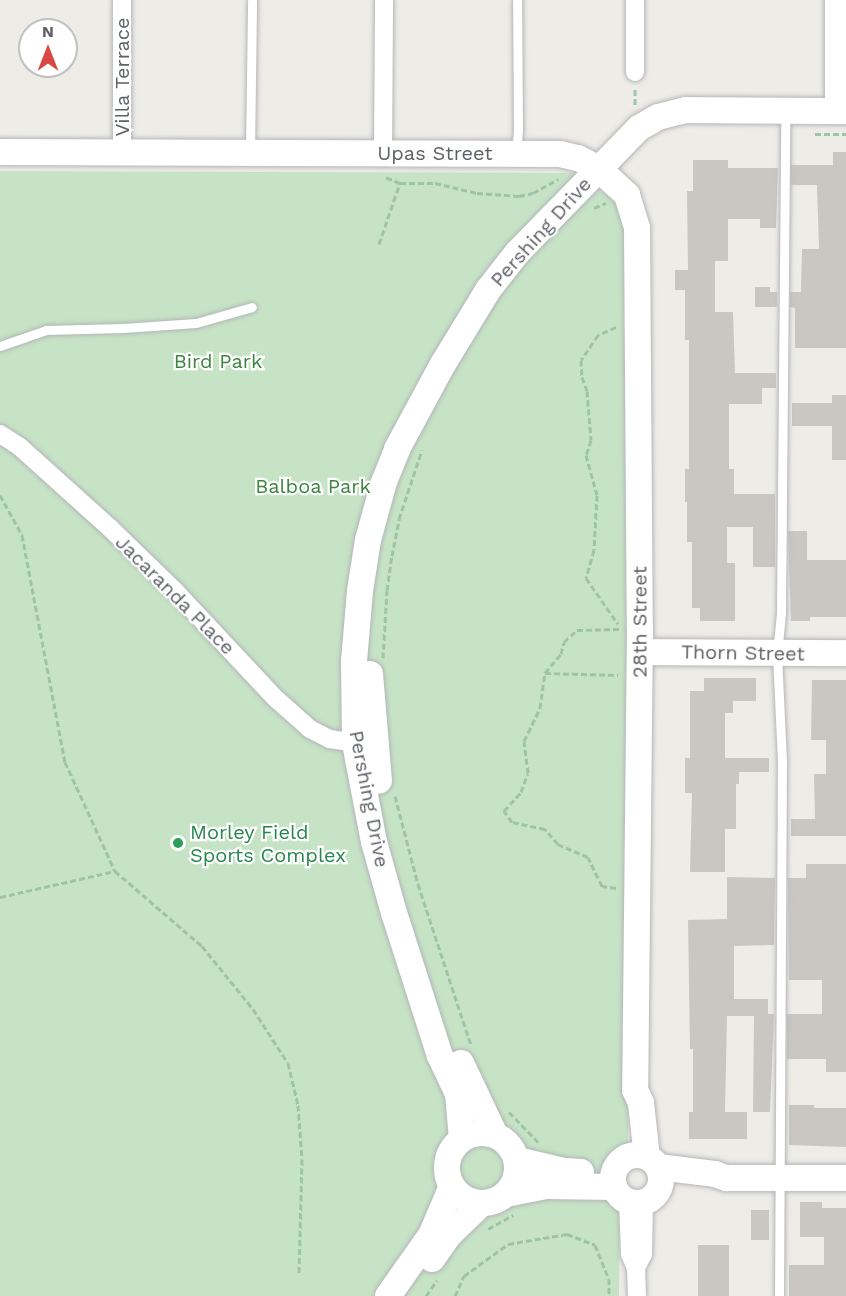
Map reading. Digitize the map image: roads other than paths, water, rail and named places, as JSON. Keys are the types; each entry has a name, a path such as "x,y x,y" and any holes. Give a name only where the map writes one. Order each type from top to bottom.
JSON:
{"main road":[{"path":"598,168 639,128 658,117 686,110 785,122 843,119 838,0"},
{"name":"Upas Street","path":"0,152 122,154 250,151 381,164 516,153 560,154 578,158 598,168"},
{"name":"Pershing Drive","path":"462,1139 458,1094 440,1056 391,903 374,842 355,743 354,661 368,540 397,449 443,364 488,290 517,253 598,168"},
{"name":"28th Street","path":"598,168 627,195 637,228 639,888 635,1090 631,1098 636,1179"},
{"name":"Pershing Drive","path":"414,421 385,518 376,568 370,630 370,694 379,785 418,934 460,1062 495,1135"},
{"name":"Thorn Street","path":"640,664 777,654 846,653"},
{"path":"355,743 365,754 383,840 402,902 418,934"},
{"path":"482,1203 460,1195 448,1177 449,1155 462,1139 478,1133 495,1135 509,1144 517,1160 516,1178 510,1204"},
{"path":"517,1160 564,1171 636,1179 712,1183 726,1178 846,1178"},
{"path":"510,1204 546,1186 636,1179"},
{"path":"388,1296 431,1235 452,1186"},
{"path":"407,1296 449,1235 482,1203 499,1199 510,1204"}],"street":[{"name":"Villa Terrace","path":"122,0 122,154"},
{"path":"381,164 384,0"},
{"path":"635,0 635,72"},
{"name":"Jacaranda Place","path":"0,434 20,447 110,528 174,590 274,697 310,729 330,739 355,743"},
{"name":"28th Street","path":"636,1179 630,1254 636,1268 637,1296"}],"lane":[{"path":"250,151 252,0"},
{"path":"516,153 518,129 517,0"},
{"path":"779,1296 777,1178 782,761 777,654 781,613 785,122"},
{"path":"0,346 46,330 196,323 252,307"}],"place":[{"name":"Morley Field Sports Complex","path":"178,843"}],"park label":[{"name":"Bird Park","path":"218,361"},
{"name":"Balboa Park","path":"313,486"}]}
